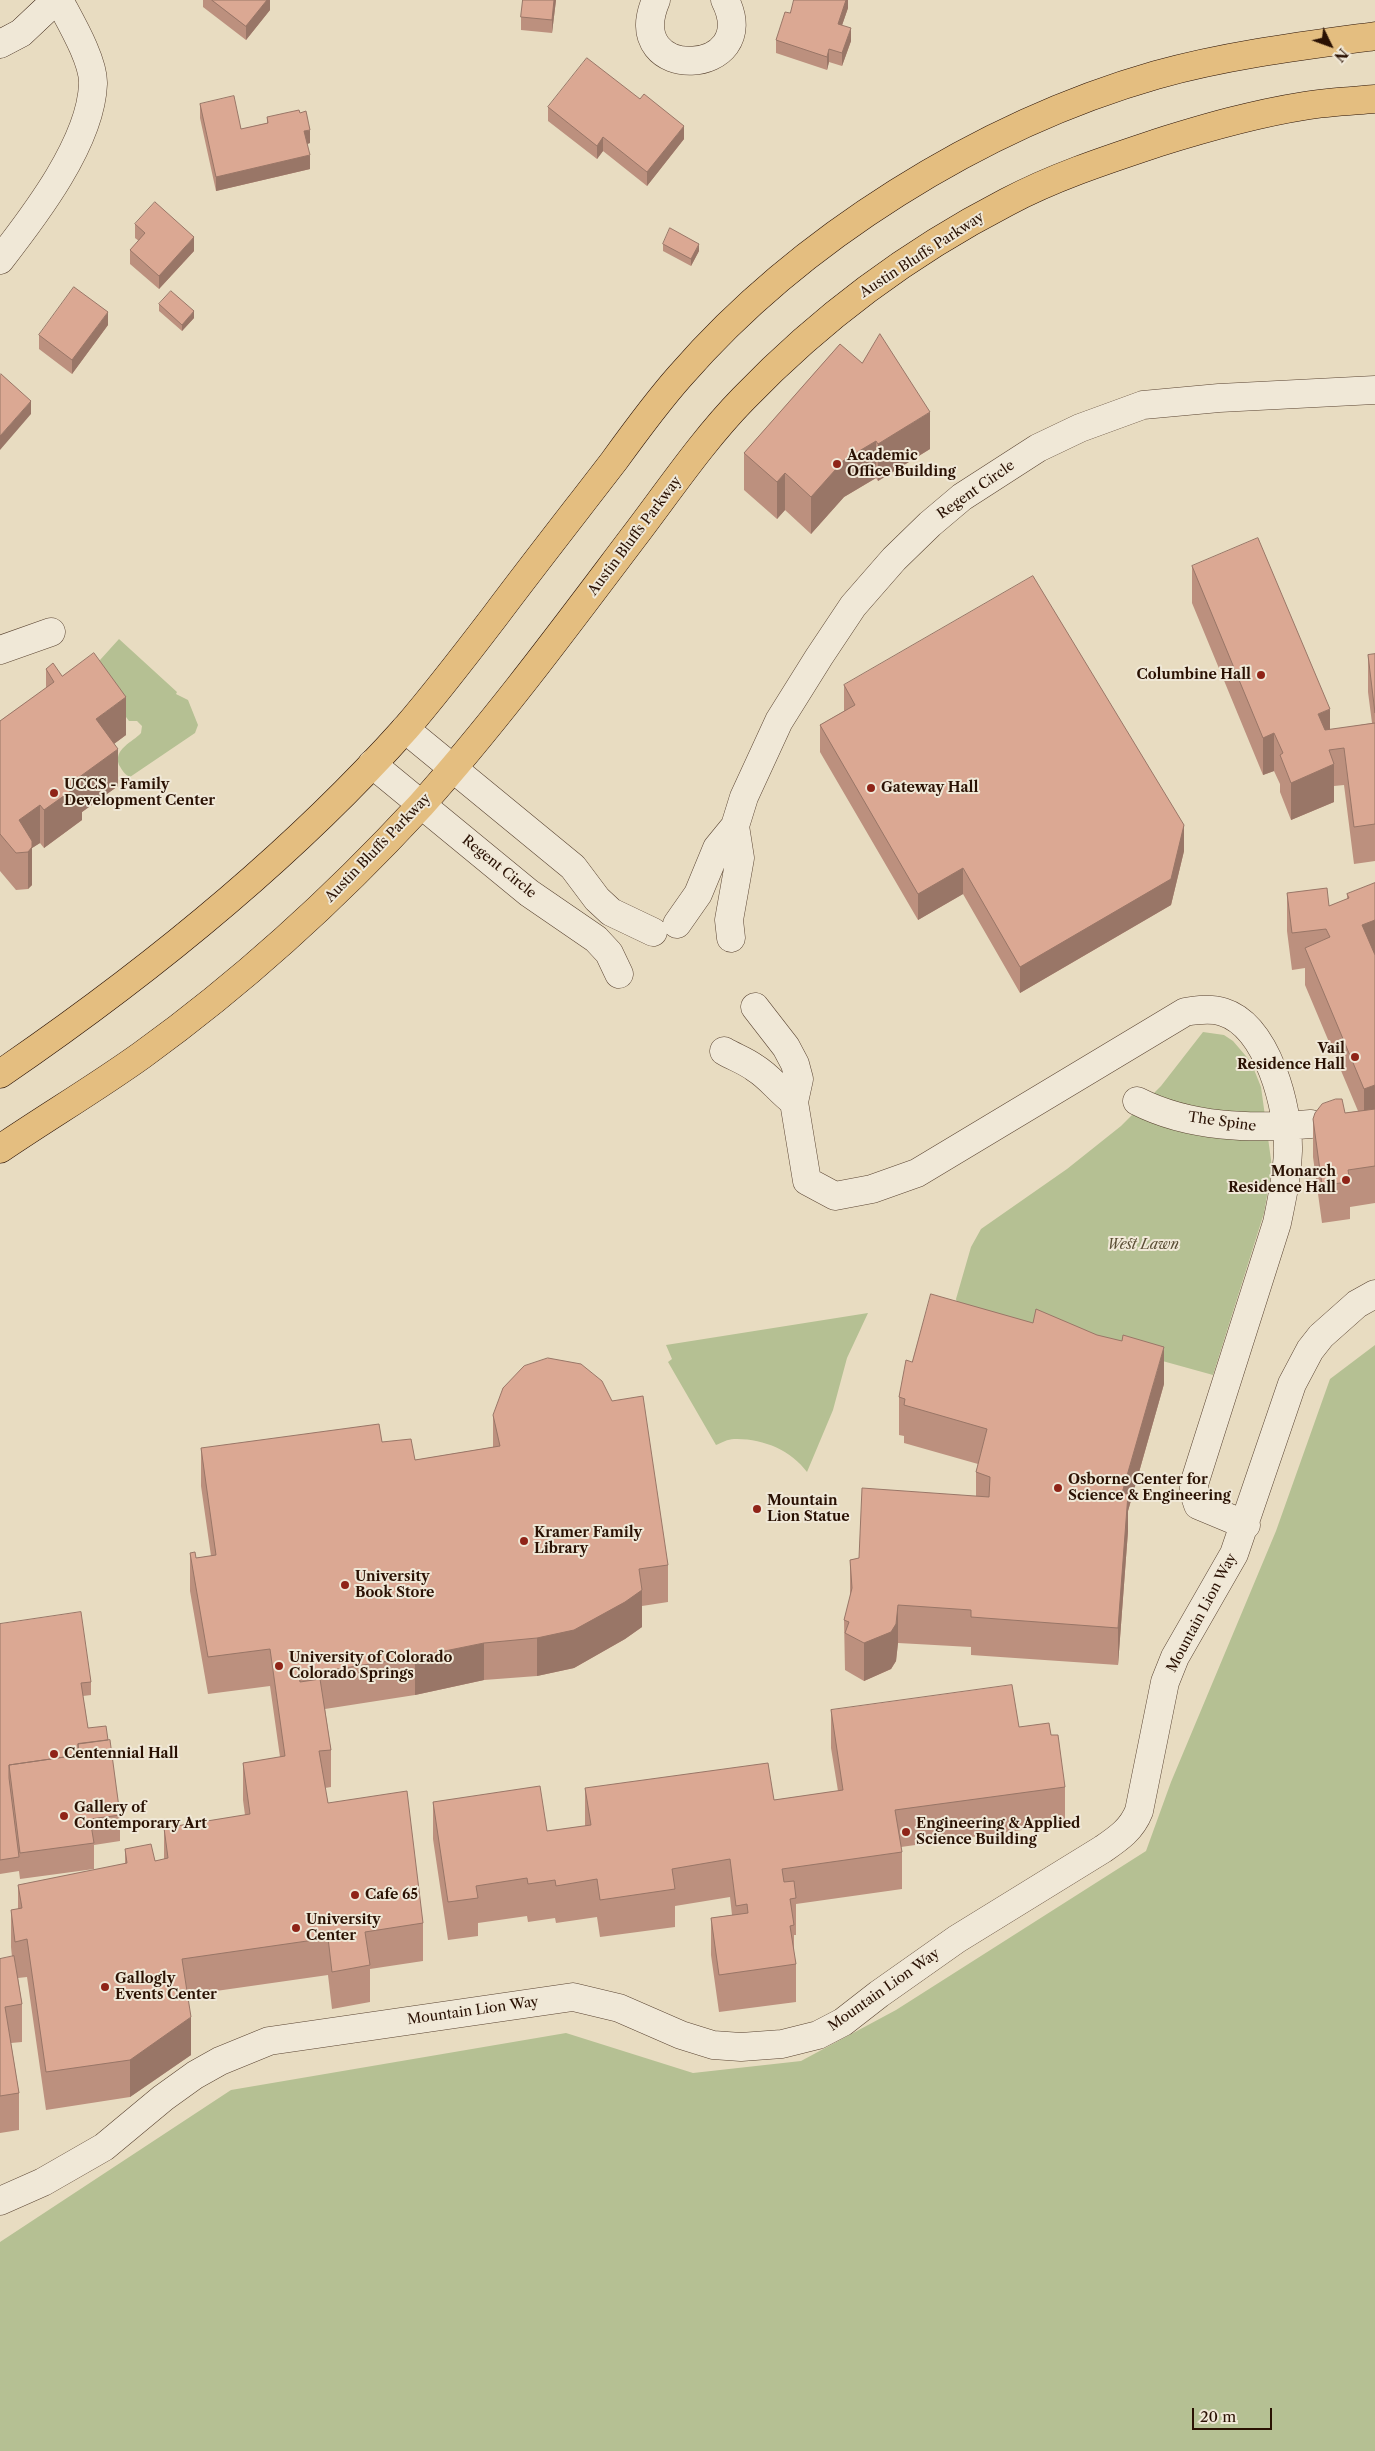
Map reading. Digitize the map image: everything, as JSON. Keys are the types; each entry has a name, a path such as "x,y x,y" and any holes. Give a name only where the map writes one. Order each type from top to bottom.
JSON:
{"main road":[{"path":"0,1074 71,1026 150,965 237,892 372,764 433,696 680,376 737,316 792,269 850,225 918,180 981,144 1068,106 1152,76 1218,59 1375,36"},
{"name":"Austin Bluffs Parkway","path":"0,1149 140,1056 231,986 360,870 452,769 596,588 688,466 741,401 834,315 892,272 949,235 1010,200 1092,164 1236,118 1308,105 1375,100"}],"street":[{"path":"0,44 21,34 58,0 86,53 94,83 89,108 78,142 34,217 0,260"},
{"path":"656,0 651,12 650,26 653,39 661,50 671,58 684,62 696,62 708,58 726,42 731,19 725,0"},
{"name":"Regent Circle","path":"731,938 728,920 740,858 736,826 744,797 779,721 853,606 894,559 930,524 971,490 1038,448 1080,428 1143,405 1219,398 1375,390"},
{"path":"0,650 51,632"},
{"name":"Regent Circle","path":"405,729 573,867 597,899 611,912 665,928 698,894 717,848 736,826"},
{"name":"Regent Circle","path":"372,764 420,806 529,893 596,939 609,953 619,974"},
{"path":"755,1007 786,1046 795,1064 799,1079 794,1102 807,1181 836,1196 872,1190 917,1173 1185,1012 1202,1010 1222,1012 1234,1017 1249,1030 1258,1042 1272,1070 1282,1104 1298,1125 1288,1149 1285,1186 1277,1223 1194,1484 1198,1505 1246,1526"},
{"path":"724,1051 755,1068 768,1078 776,1089 794,1102"},
{"name":"The Spine","path":"1136,1101 1160,1113 1239,1127 1298,1125"},
{"name":"Mountain Lion Way","path":"0,2200 43,2182 104,2147 163,2098 195,2075 220,2061 269,2041 573,1996 618,2008 681,2035 713,2045 742,2047 782,2044 818,2035 843,2022 924,1961 1103,1849 1124,1834 1134,1823 1139,1811 1165,1682 1175,1657 1234,1554 1246,1526 1292,1384 1310,1350 1327,1331 1357,1304 1375,1294"}],"green space":[{"path":"119,639 177,692 176,694 188,700 198,725 195,733 130,777 125,774 119,765 118,759 121,750 141,733 142,726 137,721 129,721 91,670"},
{"name":"West Lawn","path":"1203,1032 1224,1035 1233,1041 1251,1062 1261,1087 1272,1167 1264,1213 1213,1375 1130,1352 960,1316 956,1299 971,1247 981,1229 1067,1169 1121,1126 1161,1086"},
{"path":"868,1313 847,1358 833,1410 807,1472 793,1457 765,1443 734,1439 716,1445 668,1362 672,1359 666,1345"},
{"path":"1375,1345 1375,2451 0,2451 0,2242 231,2090 566,2033 693,2073 801,2061 896,2010 1146,1851 1171,1782 1276,1531 1330,1379"}],"building":[{"path":"212,0 267,0 246,26"},
{"path":"523,0 554,0 552,20 521,17"},
{"path":"794,0 846,0 838,24 851,28 842,53 829,49 827,57 776,40 785,12 790,13"},
{"path":"587,58 640,99 644,94 684,126 647,172 603,137 597,146 548,107"},
{"path":"234,96 241,129 268,123 267,117 299,110 300,113 306,111 310,130 304,131 310,155 216,177 200,104"},
{"path":"155,202 194,237 159,276 130,250 145,233 135,224"},
{"path":"670,228 699,244 691,259 663,244"},
{"path":"74,287 108,312 72,360 39,335"},
{"path":"171,291 194,311 182,325 159,304"},
{"path":"880,334 930,412 878,444 876,441 844,460 811,497 785,473 777,482 744,453 840,344 862,363"},
{"path":"0,375 31,401 0,436"},
{"name":"Columbine Hall","path":"1258,538 1330,709 1318,714 1325,730 1375,723 1375,824 1354,827 1344,748 1329,750 1334,764 1291,783 1280,755 1283,753 1274,733 1263,738 1192,566"},
{"path":"1033,576 1184,825 1171,879 1020,967 963,868 918,894 820,725 855,705 844,685"},
{"name":"UCCS - Family Development Center","path":"94,653 126,697 96,719 118,749 78,778 82,783 44,810 40,805 19,820 32,841 32,847 28,852 16,853 0,834 0,721 54,682 46,669 53,663 62,676"},
{"path":"1375,654 1375,713 1368,655"},
{"name":"Vail Residence Hall","path":"1375,883 1375,920 1362,925 1375,955 1375,1085 1364,1089 1305,948 1330,937 1326,929 1292,933 1287,893 1327,888 1329,906 1349,898 1347,894"},
{"path":"1342,1099 1345,1113 1375,1109 1375,1166 1348,1170 1350,1182 1322,1185 1313,1119 1322,1104"},
{"name":"Osborne Center for Science & Engineering","path":"931,1294 1033,1323 1036,1309 1097,1335 1122,1341 1123,1335 1164,1347 1122,1493 1128,1494 1118,1628 971,1617 971,1610 898,1605 896,1624 891,1632 864,1643 845,1633 849,1622 844,1620 852,1588 850,1560 859,1558 862,1488 989,1497 990,1477 976,1472 987,1429 904,1405 905,1399 899,1397 906,1360 912,1362"},
{"path":"548,1358 581,1364 602,1381 612,1401 643,1396 668,1565 639,1569 642,1590 625,1602 574,1630 537,1638 484,1643 415,1657 299,1675 300,1682 320,1679 331,1750 319,1751 328,1803 407,1791 423,1923 365,1932 370,1965 332,1972 328,1938 182,1959 191,2017 130,2060 46,2072 27,1939 15,1942 11,1910 22,1908 18,1885 127,1863 125,1849 151,1844 155,1861 168,1858 164,1828 250,1814 243,1763 285,1756 270,1649 208,1657 190,1553 195,1552 196,1558 216,1555 201,1448 379,1424 382,1442 411,1439 415,1460 500,1446 493,1415 503,1388 524,1366"},
{"name":"Centennial Hall","path":"81,1612 91,1682 81,1683 88,1728 106,1726 108,1740 78,1744 78,1755 9,1765 19,1857 0,1860 0,1624"},
{"name":"Engineering & Applied Science Building","path":"1012,1685 1019,1727 1049,1723 1051,1735 1058,1735 1065,1787 895,1810 902,1852 782,1869 784,1882 794,1881 796,1898 790,1899 794,1925 790,1926 796,1964 719,1975 711,1918 748,1913 747,1904 736,1906 730,1859 672,1869 675,1889 600,1900 597,1879 556,1886 555,1880 528,1884 527,1878 476,1886 478,1898 448,1902 433,1802 540,1786 547,1831 591,1825 585,1788 768,1763 774,1800 843,1790 831,1710"},
{"name":"Gallery of Contemporary Art","path":"110,1740 120,1815 90,1819 94,1843 20,1853 9,1765 79,1755 78,1744"},
{"path":"14,1956 22,2004 5,2007 19,2093 0,2096 0,1959"}],"place":[{"name":"Academic Office Building","path":"837,464"},
{"name":"Columbine Hall","path":"1261,675"},
{"name":"Gateway Hall","path":"871,788"},
{"name":"UCCS - Family Development Center","path":"54,793"},
{"name":"Vail Residence Hall","path":"1355,1057"},
{"name":"Monarch Residence Hall","path":"1346,1180"},
{"name":"Osborne Center for Science & Engineering","path":"1058,1488"},
{"name":"Mountain Lion Statue","path":"757,1509"},
{"name":"Kramer Family Library","path":"524,1541"},
{"name":"University Book Store","path":"345,1585"},
{"name":"University of Colorado Colorado Springs","path":"279,1666"},
{"name":"Centennial Hall","path":"54,1754"},
{"name":"Gallery of Contemporary Art","path":"64,1816"},
{"name":"Engineering & Applied Science Building","path":"906,1832"},
{"name":"Cafe 65","path":"355,1895"},
{"name":"University Center","path":"296,1928"},
{"name":"Gallogly Events Center","path":"105,1987"}]}
